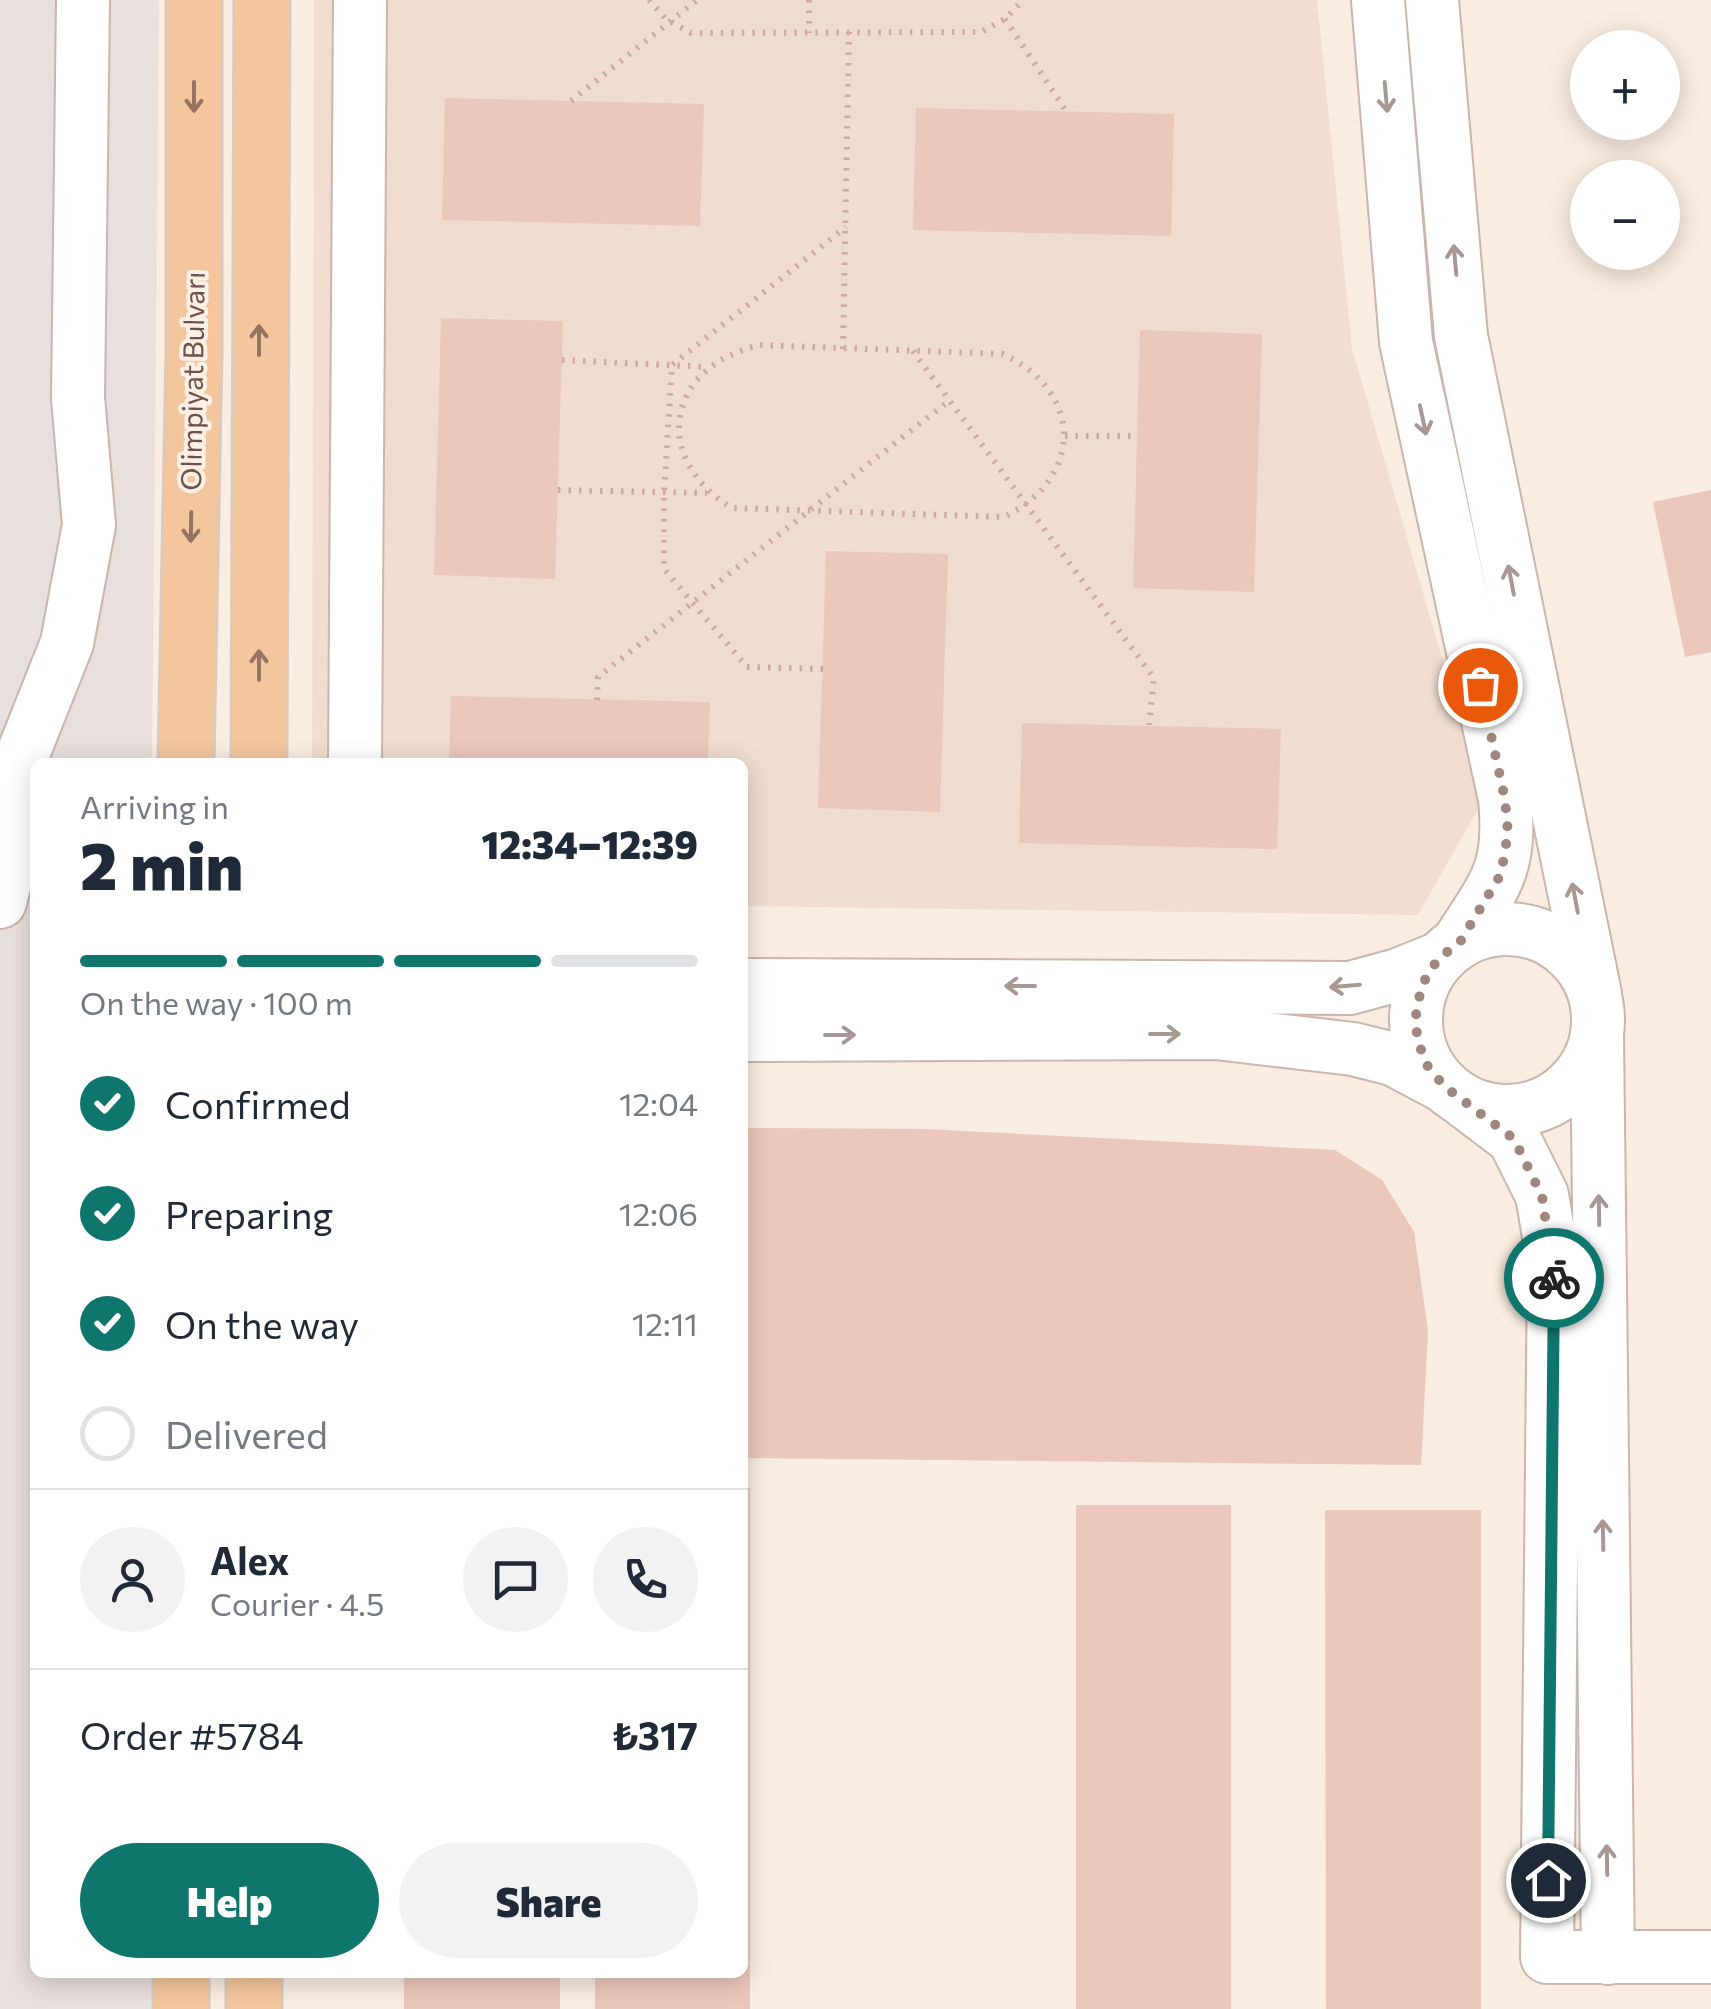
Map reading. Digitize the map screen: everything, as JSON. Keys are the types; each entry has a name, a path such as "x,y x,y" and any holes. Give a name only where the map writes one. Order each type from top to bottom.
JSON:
{"main road":[{"name":"Olimpiyat Bulvarı","path":"186,758 194,351 194,0"},
{"path":"259,758 262,0"},
{"path":"181,1978 182,2009"},
{"path":"254,1978 254,2009"}],"street":[{"path":"0,902 10,862 10,790 67,642 89,525 78,398 83,0"},
{"path":"356,758 360,0"},
{"path":"748,985 1350,988 1398,975 1449,950 1486,931 1514,929 1541,935 1565,949 1584,970 1596,1016 1586,1064 1569,1086 1546,1102 1519,1110 1491,1110 1454,1094 1426,1064 1417,1038 1416,1010 1423,983 1449,950 1501,874 1508,833 1505,799 1406,342 1378,0"},
{"path":"1432,0 1461,336 1596,1016 1608,1958"},
{"path":"748,1036 1216,1033 1353,1049 1394,1059 1454,1094 1514,1139 1542,1196 1554,1266 1547,1957 1711,1958"}],"path":[{"path":"649,0 670,22 691,33 981,32 1005,20 1023,0"},
{"path":"571,102 697,0"},
{"path":"809,0 809,33"},
{"path":"1005,20 1066,111"},
{"path":"843,348 849,32"},
{"path":"822,668 747,666 664,569 664,492 672,365 846,227"},
{"path":"760,345 843,348 1003,354 1028,366 1048,384 1060,408 1064,436 1061,462 1048,486 1027,506 1004,517 732,508 708,494 690,471 680,444 680,416 690,389 708,367 732,352 760,345"},
{"path":"913,351 1154,678 1150,725"},
{"path":"562,360 708,367"},
{"path":"596,700 598,676 950,400"},
{"path":"1064,436 1137,436"},
{"path":"558,490 708,494"}],"shaded area":[{"path":"0,0 159,0 152,758 30,758 30,1978 154,1978 154,2009 0,2009"},
{"path":"314,0 1317,0 1352,348 1483,800 1418,915 748,906 748,758 312,758"}],"building":[{"path":"445,98 704,104 700,226 442,220"},
{"path":"916,108 1174,114 1171,236 913,230"},
{"path":"441,318 563,321 555,579 434,575"},
{"path":"1140,330 1262,334 1254,592 1133,588"},
{"path":"1711,490 1711,652 1685,657 1653,502"},
{"path":"826,551 948,554 940,812 818,808"},
{"path":"451,696 710,702 708,758 449,758"},
{"path":"1022,723 1281,729 1277,849 1019,843"},
{"path":"748,1128 923,1129 1335,1150 1382,1180 1414,1232 1428,1331 1421,1465 748,1458"},
{"path":"750,1488 750,2009 595,2009 595,1978 748,1978"},
{"path":"1076,1505 1231,1505 1231,2009 1076,2009"},
{"path":"1325,1510 1481,1510 1481,2009 1326,2009"},
{"path":"404,1978 560,1978 560,2009 404,2009"}],"way so far":[{"path":"1480,685 1505,799 1508,833 1501,874 1460,942 1438,959 1423,983 1416,1010 1417,1038 1426,1064 1444,1086 1514,1139 1542,1196 1554,1278"}],"route":[{"path":"1548,1880 1554,1278"}]}
